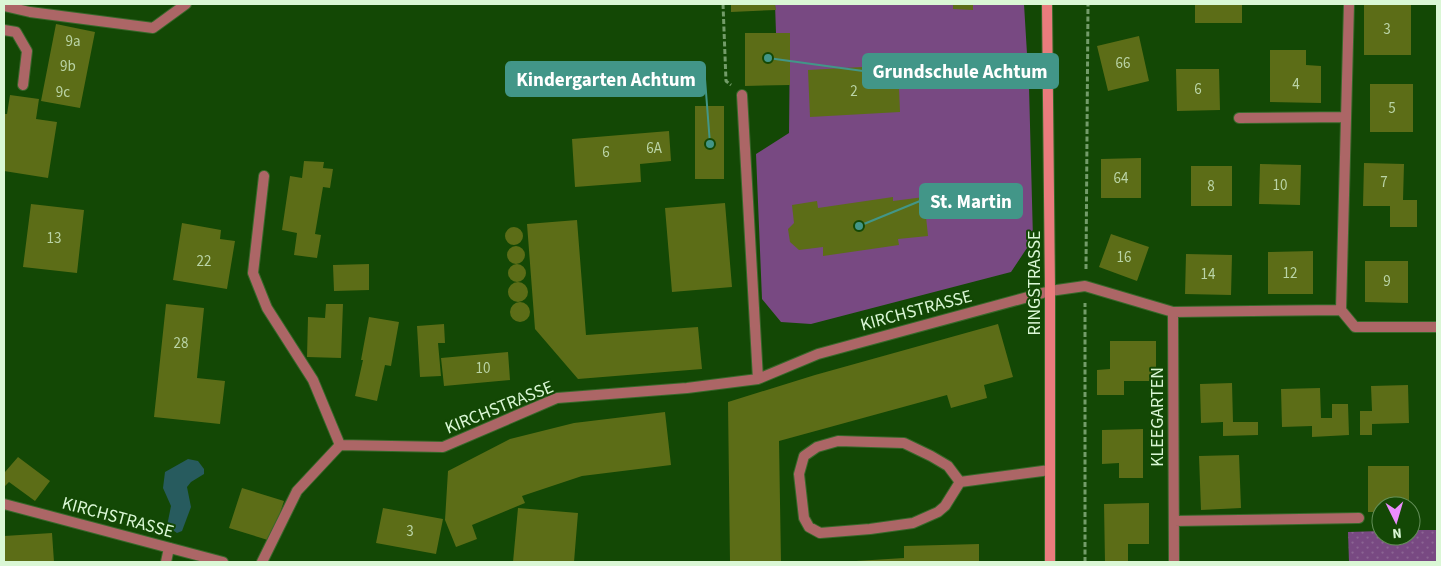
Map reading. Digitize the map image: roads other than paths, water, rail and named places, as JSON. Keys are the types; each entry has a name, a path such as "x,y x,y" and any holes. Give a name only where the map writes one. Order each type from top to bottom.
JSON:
{"street":[{"path":"4,6 30,12 153,28 186,4"},
{"name":"RINGSTRASSE","path":"1047,4 1050,562"},
{"path":"1349,4 1341,310 1355,327 1437,327"},
{"path":"4,30 16,32 26,51 23,85"},
{"path":"742,96 758,379"},
{"path":"1238,118 1346,117"},
{"path":"262,562 297,491 340,445 313,380 267,308 253,273 264,176"},
{"name":"KIRCHSTRASSE","path":"340,445 443,447 557,398 687,388 758,379 818,354 1050,291 1086,286 1173,312"},
{"path":"1173,312 1341,310"},
{"name":"KLEEGARTEN","path":"1173,312 1174,562"},
{"path":"838,441 904,443 948,466 960,482 945,506 938,512 913,523 820,533 809,527 804,518 799,474 804,456 817,447 838,441"},
{"path":"960,482 1050,470"},
{"name":"KIRCHSTRASSE","path":"4,504 223,562"},
{"path":"1174,521 1359,518"},
{"path":"166,562 169,548"}],"water":[{"path":"188,459 198,461 204,469 204,474 191,482 187,487 191,507 182,531 177,533 167,526 171,506 163,488 165,472"}],"place":[{"name":"Grundschule Achtum","path":"768,58"},
{"name":"Kindergarten Achtum","path":"710,144"},
{"name":"St. Martin","path":"859,226"}]}
